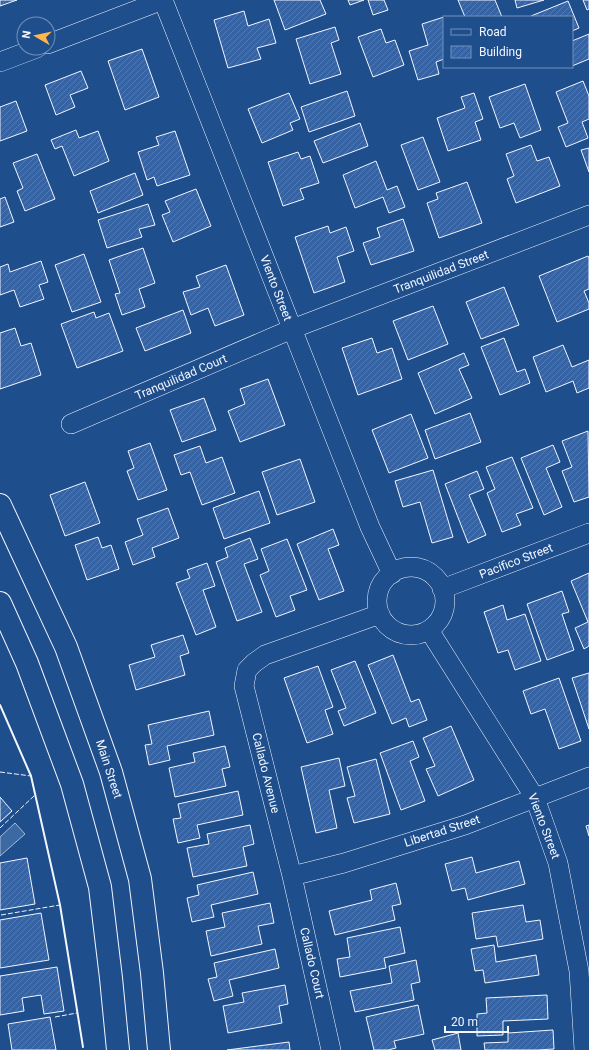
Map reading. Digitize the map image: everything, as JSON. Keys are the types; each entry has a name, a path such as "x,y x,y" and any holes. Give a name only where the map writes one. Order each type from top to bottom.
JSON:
{"street":[{"path":"56,41 163,0"},
{"name":"Viento Street","path":"163,0 370,527 392,574"},
{"path":"0,62 16,56"},
{"name":"Tranquilidad Street","path":"292,329 589,215"},
{"name":"Tranquilidad Court","path":"71,424 292,329"},
{"name":"Main Street","path":"0,505 66,647 111,772 140,879 152,973 159,1050"},
{"name":"Pacífico Street","path":"442,589 589,533"},
{"path":"400,569 421,569 430,573 438,580 442,589 445,601 443,612 438,622 429,630 418,634 406,635 395,631 386,624 380,614 378,596 380,588 385,580 400,569"},
{"path":"0,603 28,663 72,784 100,887 118,1050"},
{"name":"Callado Avenue","path":"292,876 244,686 248,670 254,663 266,655 380,614"},
{"name":"Viento Street","path":"429,630 535,798 558,863 579,970 584,1050"},
{"name":"Libertad Street","path":"292,876 344,863 465,825 589,777"},
{"name":"Callado Court","path":"292,876 331,1050"}],"water":[{"path":"15,823 25,834 0,856 0,837"}],"building":[{"path":"0,0 17,0 0,6"},
{"path":"274,0 320,0 326,14 285,30"},
{"path":"348,0 364,0 350,5"},
{"path":"368,0 384,0 388,10 373,15"},
{"path":"458,0 495,0 502,16 465,16"},
{"path":"515,0 544,0 517,8"},
{"path":"583,0 589,0 589,9 587,10"},
{"path":"568,1 579,28 573,31 573,16 531,16"},
{"path":"244,11 248,26 269,19 276,43 257,48 261,59 228,68 214,20"},
{"path":"443,17 443,59 436,62 439,74 418,80 409,51 428,45 422,24"},
{"path":"335,27 339,40 331,43 341,74 310,84 296,39"},
{"path":"381,29 386,43 395,40 404,65 373,77 358,37"},
{"path":"589,34 589,59 573,66 573,41"},
{"path":"142,49 159,97 125,110 108,61"},
{"path":"81,71 88,88 70,95 75,107 56,115 45,85"},
{"path":"583,81 589,96 589,119 582,122 588,138 566,147 558,127 568,123 556,92"},
{"path":"525,84 541,130 520,138 514,123 500,128 489,97"},
{"path":"347,91 355,116 309,132 301,107"},
{"path":"289,93 300,119 290,123 293,130 262,143 248,109"},
{"path":"474,93 483,119 475,122 481,140 448,151 437,118 465,108 461,97"},
{"path":"16,101 27,131 0,141 0,107"},
{"path":"360,123 368,146 323,163 314,141"},
{"path":"76,130 79,138 98,131 109,161 74,176 62,146 55,149 51,140"},
{"path":"175,131 190,175 157,186 154,177 147,180 138,152 159,145 156,137"},
{"path":"423,137 440,182 418,190 401,145"},
{"path":"531,145 537,161 549,157 560,186 516,203 507,179 514,176 506,154"},
{"path":"589,148 589,172 581,150"},
{"path":"298,152 301,159 310,156 319,183 300,189 304,199 283,206 268,162"},
{"path":"37,154 55,199 25,211 17,191 23,188 13,163"},
{"path":"376,161 387,190 397,186 405,207 389,213 383,197 355,208 343,175"},
{"path":"135,173 143,195 98,213 90,191"},
{"path":"467,182 482,223 439,238 427,203 438,199 436,193"},
{"path":"196,189 211,226 173,242 162,215 170,212 165,201"},
{"path":"5,197 14,222 0,227 0,199"},
{"path":"148,204 155,225 139,229 142,237 107,248 98,220"},
{"path":"403,219 414,251 371,265 363,243 380,237 377,228"},
{"path":"328,226 330,233 346,227 354,251 337,257 345,282 314,293 295,237"},
{"path":"143,248 155,283 139,289 145,307 122,315 115,294 120,293 109,260"},
{"path":"84,254 101,302 72,312 55,265"},
{"path":"588,256 589,289 584,291 589,303 589,309 557,322 539,276"},
{"path":"41,261 48,282 39,285 44,299 20,307 14,290 0,295 0,267 8,264 10,272"},
{"path":"226,265 244,315 215,326 208,308 191,315 183,292 200,287 196,276"},
{"path":"504,287 519,325 481,339 466,302"},
{"path":"433,306 448,344 408,360 393,321"},
{"path":"183,310 191,333 145,351 136,328"},
{"path":"94,312 96,318 109,313 123,351 77,368 61,324"},
{"path":"15,328 21,346 31,343 41,375 0,389 0,333"},
{"path":"372,338 377,353 392,348 402,379 358,395 342,348"},
{"path":"504,338 517,372 525,369 530,383 500,395 481,347"},
{"path":"563,345 572,367 589,360 589,388 577,393 573,381 546,392 533,357"},
{"path":"464,353 469,365 459,369 472,398 435,414 418,373"},
{"path":"268,379 285,425 240,442 228,411 245,404 240,389"},
{"path":"204,398 216,430 182,442 170,410"},
{"path":"470,413 481,442 435,459 425,430"},
{"path":"411,414 428,458 389,473 372,430"},
{"path":"588,431 589,497 574,502 562,471 572,467 562,441"},
{"path":"150,443 167,490 138,500 127,471 134,468 128,451"},
{"path":"553,445 560,462 546,468 562,507 544,515 521,458"},
{"path":"200,446 206,463 222,457 235,493 202,505 190,472 181,475 174,455"},
{"path":"512,457 533,508 516,514 521,525 502,532 487,493 495,489 486,467"},
{"path":"300,459 315,502 277,515 262,472"},
{"path":"433,470 453,537 432,543 420,502 403,507 395,481"},
{"path":"477,471 484,489 469,495 486,535 468,543 445,484"},
{"path":"85,482 100,523 65,536 50,495"},
{"path":"259,491 270,523 224,539 213,508"},
{"path":"168,508 179,538 152,548 155,557 133,565 125,542 143,535 137,519"},
{"path":"333,529 339,545 328,549 344,591 319,600 297,544"},
{"path":"98,537 102,548 111,545 119,569 87,580 75,545"},
{"path":"250,538 258,559 244,564 262,612 237,621 216,562 228,557 225,548"},
{"path":"287,539 307,590 290,596 295,610 276,617 260,575 269,571 261,549"},
{"path":"207,563 215,586 203,590 216,627 196,635 176,583 190,578 187,570"},
{"path":"589,573 589,646 584,649 575,628 588,622 571,581"},
{"path":"562,591 569,612 562,614 574,650 547,660 527,604"},
{"path":"503,605 507,620 525,614 541,661 515,670 508,650 498,653 484,612"},
{"path":"183,635 189,653 180,656 185,675 136,690 129,665 155,657 151,645"},
{"path":"393,655 411,702 419,699 427,720 409,727 406,718 392,724 368,665"},
{"path":"355,661 376,713 344,726 338,711 346,708 331,670"},
{"path":"318,666 333,707 325,710 333,734 307,743 284,678"},
{"path":"589,673 589,729 572,678"},
{"path":"559,678 581,741 559,749 545,709 531,714 523,691"},
{"path":"209,711 214,735 167,746 170,760 149,765 145,745 152,744 148,725"},
{"path":"451,726 474,780 438,796 426,769 435,766 423,738"},
{"path":"413,741 419,757 410,761 425,801 401,810 380,753"},
{"path":"225,746 230,767 222,769 226,786 175,797 169,768 195,762 193,753"},
{"path":"339,758 345,786 329,790 337,828 316,833 301,767"},
{"path":"376,759 390,814 354,823 347,798 355,796 347,767"},
{"path":"238,791 243,815 197,825 200,838 178,843 173,819 181,818 178,804"},
{"path":"0,797 12,811 0,822"},
{"path":"250,825 254,844 243,847 247,866 193,877 187,848 209,844 207,834"},
{"path":"589,825 589,836 586,826"},
{"path":"472,857 476,873 519,861 525,884 468,900 465,888 452,891 445,864"},
{"path":"27,858 35,904 0,910 0,863"},
{"path":"253,872 258,894 211,905 214,917 192,922 187,898 199,895 197,885"},
{"path":"396,883 401,904 392,906 395,920 335,935 329,911 372,900 370,890"},
{"path":"270,903 274,923 258,926 262,944 211,956 206,931 225,927 222,913"},
{"path":"523,905 526,922 540,920 543,939 498,947 496,936 476,939 472,913"},
{"path":"41,913 49,960 0,968 0,920"},
{"path":"400,927 405,953 384,958 386,968 340,977 337,959 350,957 347,938"},
{"path":"494,945 496,962 536,955 539,975 485,983 483,970 475,971 471,949"},
{"path":"275,949 279,968 229,980 233,996 214,1001 208,979 217,977 214,963"},
{"path":"416,960 420,982 411,984 414,1000 355,1012 350,991 392,983 389,966"},
{"path":"57,967 64,1011 44,1014 41,995 22,998 24,1011 0,1015 0,976"},
{"path":"285,985 288,1004 279,1006 282,1023 228,1033 223,1006 244,1002 242,993"},
{"path":"547,995 548,1019 503,1021 503,1035 477,1036 477,1014 487,1013 486,998"},
{"path":"418,1005 424,1034 394,1041 396,1048 388,1050 374,1050 366,1017"},
{"path":"50,1017 56,1050 12,1050 8,1024"},
{"path":"553,1030 554,1049 485,1050 484,1043 508,1042 508,1033"},
{"path":"458,1033 461,1050 435,1050 432,1040"},
{"path":"289,1042 290,1050 227,1050"}],"fence":[{"path":"0,772 31,776"},
{"path":"0,828 35,795"},
{"path":"1,915 60,905"},
{"path":"55,1017 77,1013"}],"wall":[{"path":"0,705 31,776 60,905 83,1047"}]}
